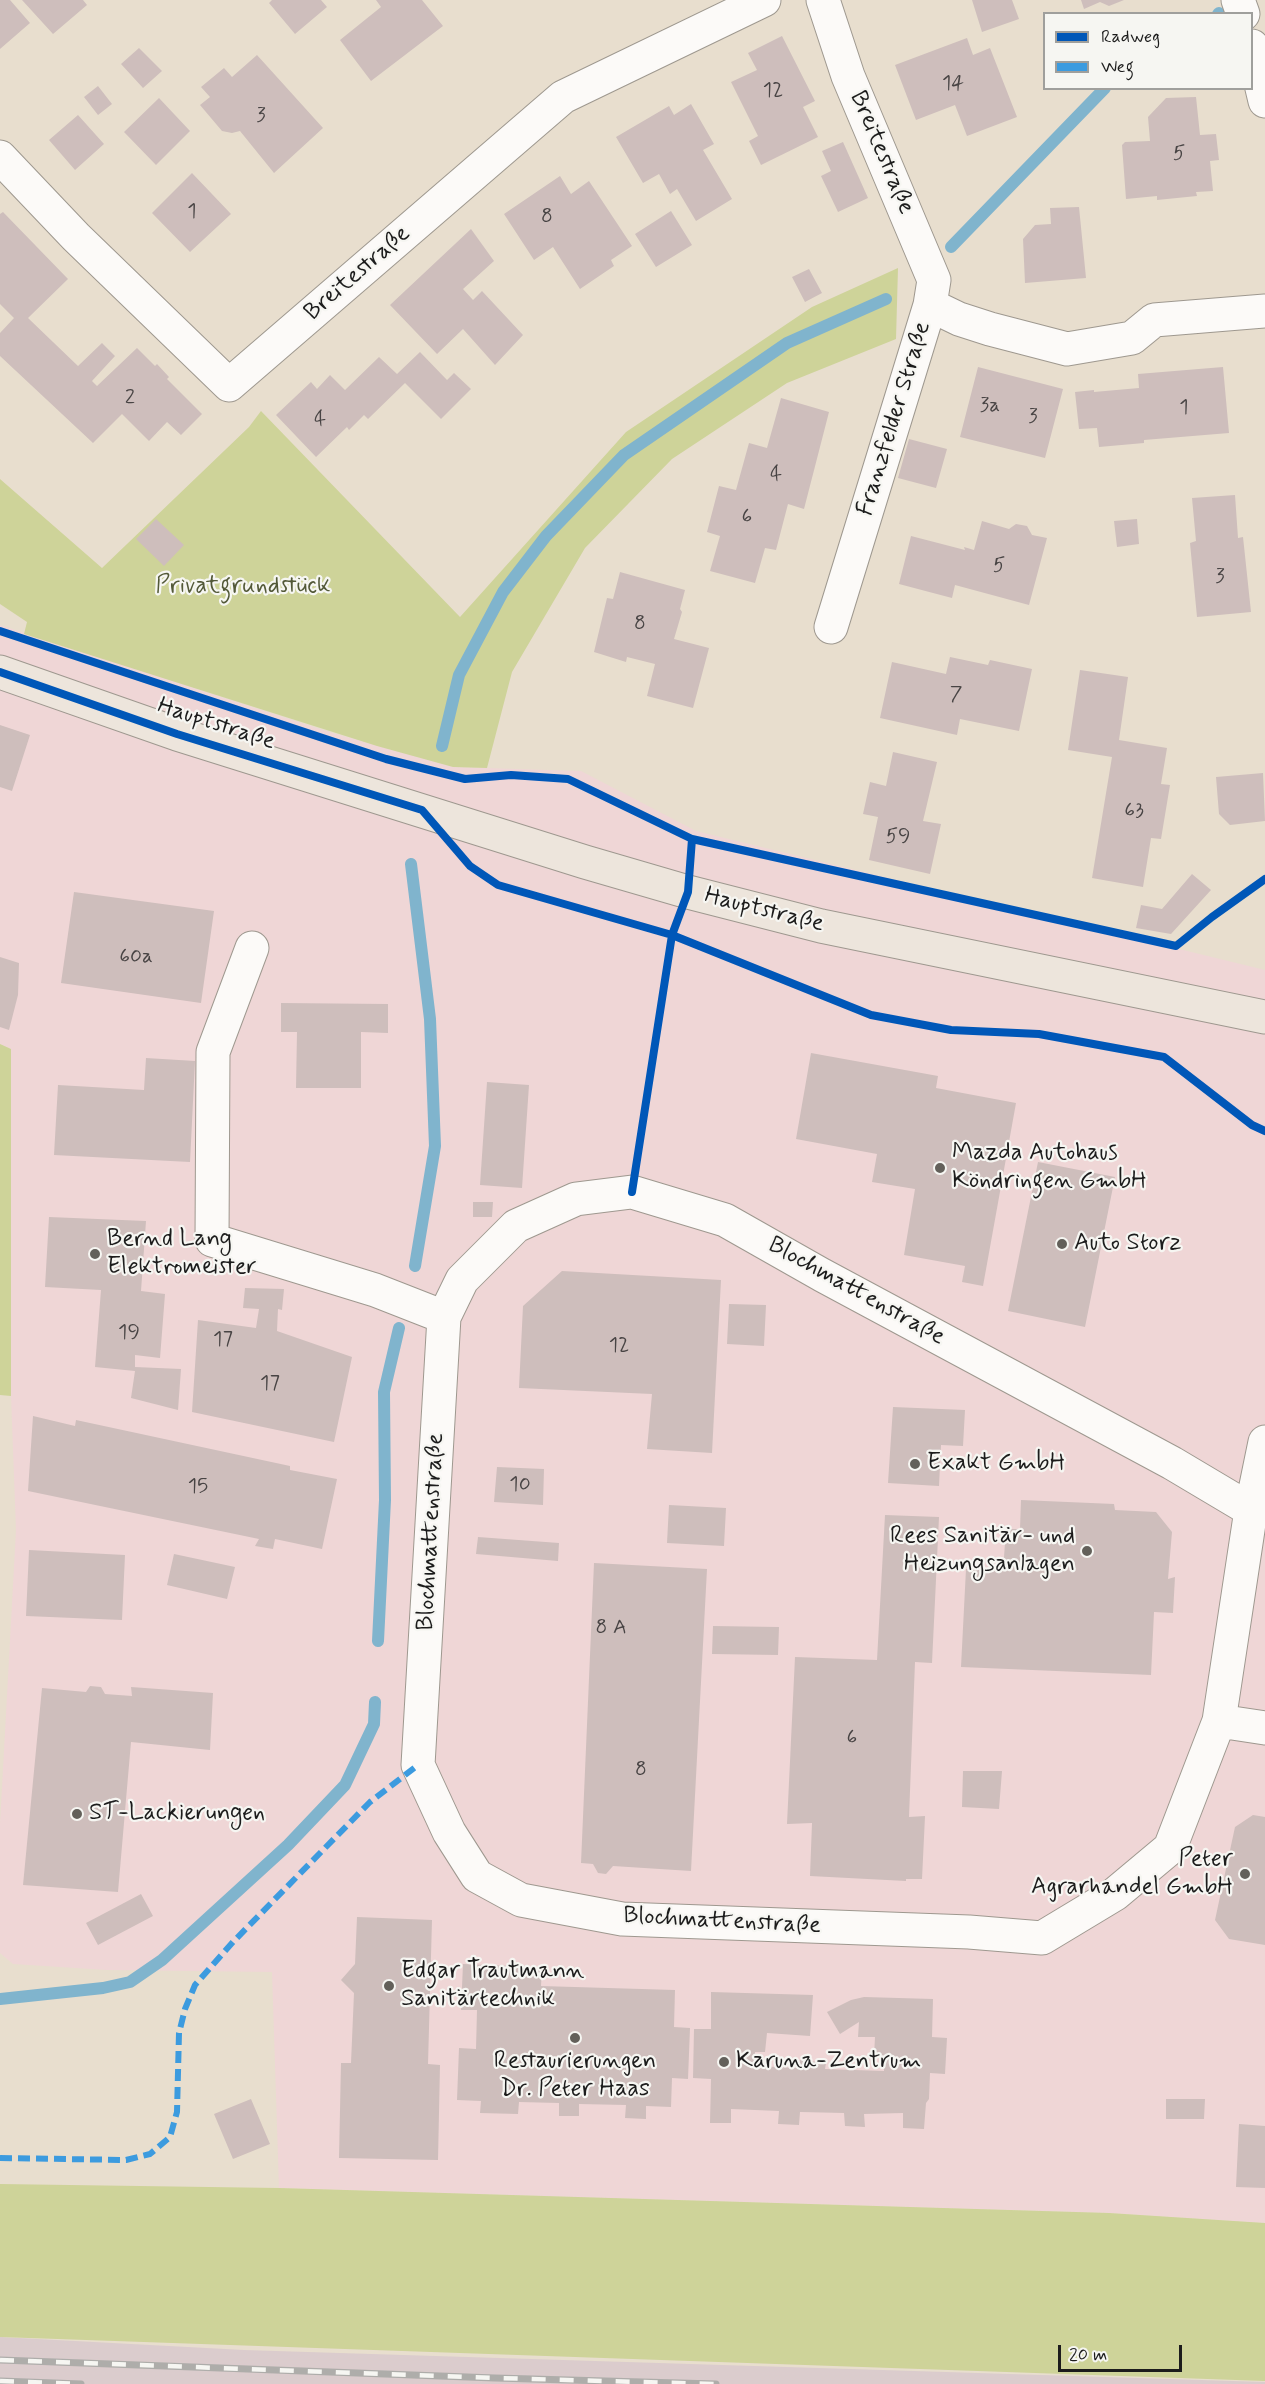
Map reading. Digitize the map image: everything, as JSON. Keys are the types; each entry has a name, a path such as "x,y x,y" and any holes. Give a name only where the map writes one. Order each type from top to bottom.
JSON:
{"main road":[{"name":"Hauptstraße","path":"0,672 177,734 688,892 821,926 1265,1017"}],"street":[{"name":"Breitestraße","path":"0,157 76,237 229,385 563,97 764,0"},
{"name":"Breitestraße","path":"823,0 848,76 934,280 930,305"},
{"path":"1253,54 1265,101"},
{"name":"Franzfelder Straße","path":"831,627 930,305 990,329 1067,349 1132,338 1154,320 1265,311"},
{"path":"252,948 213,1052 212,1240 375,1290 444,1317"},
{"name":"Blochmattenstraße","path":"1251,1510 1172,1463 822,1275 725,1220 632,1192 576,1199 516,1226 462,1280 444,1317 418,1765 449,1833 477,1876 521,1899 622,1919 969,1932 1042,1938 1115,1894 1170,1848 1219,1721 1251,1510 1265,1442"},
{"path":"1219,1721 1265,1728"}],"shaded area":[{"path":"0,625 329,732 453,767 581,771 696,831 1265,970 1265,2223 1109,2213 279,2188 272,1972 107,1970 13,1964 0,1953 0,1824 16,1530 11,1396 11,1049 0,1044"},
{"path":"0,2337 244,2350 1265,2382 1265,2384 0,2384"}],"green space":[{"name":"Privatgrundstück","path":"898,268 896,339 787,383 672,459 585,548 512,672 487,768 453,767 377,746 24,634 27,622 0,604 0,479 102,568 249,427 261,411 460,617 626,432 812,307"},
{"path":"0,1044 11,1049 11,1396 0,1395"},
{"path":"0,2184 279,2188 1109,2213 1265,2223 1265,2381 0,2337"}],"building":[{"path":"0,0 10,0 30,23 0,49"},
{"path":"22,0 83,0 87,5 53,34"},
{"path":"272,0 321,0 327,7 295,34 269,3"},
{"path":"376,0 422,0 443,26 371,81 340,40 381,7"},
{"path":"972,0 1012,0 1019,19 982,32"},
{"path":"1081,0 1124,0 1109,6 1100,2 1084,9"},
{"path":"782,36 815,101 803,107 818,137 761,165 749,141 758,136 731,82 757,70 748,53"},
{"path":"967,38 973,55 990,48 1017,117 967,136 955,105 916,120 895,65"},
{"path":"139,48 162,71 143,88 121,64"},
{"path":"257,55 323,128 274,173 240,131 232,133 222,131 200,105 210,97 201,87 224,68 232,77"},
{"path":"98,86 112,104 98,115 84,97"},
{"path":"1196,97 1200,135 1216,134 1219,160 1210,161 1213,191 1196,192 1197,196 1157,200 1157,196 1126,199 1122,145 1125,142 1150,141 1148,117 1166,98"},
{"path":"159,98 190,131 156,165 124,132"},
{"path":"691,104 714,144 703,150 732,199 696,221 677,189 670,194 659,174 643,183 616,137 669,106 674,115"},
{"path":"78,115 104,144 75,170 49,140"},
{"path":"843,142 868,198 838,212 821,176 831,171 822,151"},
{"path":"192,173 231,214 190,252 152,213"},
{"path":"560,176 571,194 589,181 632,246 611,260 614,266 580,289 553,247 534,260 504,214"},
{"path":"1079,207 1086,278 1025,283 1023,239 1035,225 1051,224 1050,208"},
{"path":"671,211 692,245 656,267 635,234"},
{"path":"3,212 68,279 28,318 78,366 102,343 115,356 92,381 97,386 137,348 155,366 157,364 169,377 167,379 202,414 181,435 167,422 149,441 122,414 93,443 0,356 0,333 14,318 0,304 0,214"},
{"path":"471,229 494,261 463,289 473,300 482,291 523,335 495,365 463,329 437,354 390,305"},
{"path":"809,269 822,293 805,302 792,277"},
{"path":"420,352 447,380 454,373 471,389 441,419 405,383 368,419 364,415 349,430 347,427 316,457 276,415 311,382 317,389 330,375 345,390 379,357 397,374"},
{"path":"978,367 1063,389 1045,458 960,437"},
{"path":"1223,367 1229,433 1144,440 1144,443 1099,447 1097,428 1079,429 1075,392 1139,388 1138,374"},
{"path":"781,398 829,412 804,509 788,504 776,550 765,548 755,583 710,571 720,536 707,532 719,486 736,490 749,443 767,448"},
{"path":"909,439 947,449 936,488 898,478"},
{"path":"1235,495 1238,538 1243,537 1251,612 1197,617 1190,543 1196,541 1192,498"},
{"path":"156,519 184,545 164,566 136,539"},
{"path":"1137,519 1139,544 1117,547 1114,521"},
{"path":"982,521 1009,529 1016,524 1027,526 1032,535 1047,538 1029,605 955,585 952,598 899,584 911,536 965,550 964,547 974,550"},
{"path":"620,572 685,590 680,609 682,612 674,639 709,648 693,708 647,696 655,664 627,657 626,662 594,652 607,598 613,599"},
{"path":"950,657 988,665 990,660 1032,669 1019,731 960,719 957,735 880,718 892,662 946,674"},
{"path":"1080,670 1128,677 1119,740 1167,748 1161,784 1170,785 1161,839 1151,838 1143,887 1092,878 1112,757 1068,750"},
{"path":"0,725 30,735 12,791 0,787"},
{"path":"893,752 937,762 923,821 941,824 930,874 869,860 878,817 863,814 870,782 886,786"},
{"path":"1263,773 1265,821 1230,825 1219,814 1216,777"},
{"path":"1192,874 1211,890 1171,934 1136,928 1141,905 1162,909"},
{"path":"74,892 214,911 201,1003 61,983"},
{"path":"0,957 19,963 18,995 9,1030 0,1027"},
{"path":"281,1003 388,1004 388,1033 361,1032 361,1088 296,1088 297,1032 281,1032"},
{"name":"Mazda Autohaus Köndringen GmbH","path":"811,1053 938,1076 936,1088 1016,1103 983,1286 962,1282 965,1266 904,1255 915,1189 872,1182 877,1154 796,1139"},
{"path":"146,1058 195,1061 190,1162 54,1155 58,1085 144,1090"},
{"path":"487,1082 529,1085 522,1188 480,1185"},
{"name":"Auto Storz","path":"1038,1162 1115,1177 1085,1327 1008,1311"},
{"path":"473,1202 493,1202 492,1217 473,1217"},
{"path":"49,1217 146,1221 141,1291 165,1294 160,1358 135,1355 135,1367 181,1369 178,1410 131,1398 135,1371 95,1367 101,1290 45,1287"},
{"path":"562,1271 721,1280 712,1453 647,1449 652,1394 519,1388 523,1306"},
{"path":"245,1288 284,1289 282,1310 278,1309 277,1331 352,1357 334,1442 192,1412 198,1320 256,1328 259,1309 243,1308"},
{"path":"729,1304 766,1305 764,1346 727,1344"},
{"name":"Exakt GmbH","path":"893,1407 965,1410 963,1446 941,1445 939,1486 888,1483"},
{"path":"33,1416 75,1426 76,1420 290,1466 290,1470 337,1479 322,1549 275,1539 273,1549 255,1546 259,1539 28,1491"},
{"path":"497,1467 544,1469 543,1505 494,1502"},
{"path":"1021,1500 1114,1504 1115,1510 1156,1512 1172,1532 1168,1579 1175,1577 1173,1613 1154,1612 1151,1675 961,1667 966,1569 1003,1571 1006,1529 1020,1529"},
{"path":"669,1505 726,1508 724,1546 667,1543"},
{"path":"885,1515 939,1517 932,1663 915,1662 909,1817 925,1816 922,1879 906,1879 906,1881 810,1876 812,1823 787,1824 795,1657 877,1660"},
{"path":"478,1537 559,1543 558,1561 476,1554"},
{"path":"29,1550 125,1555 122,1620 26,1616"},
{"path":"174,1554 235,1567 227,1599 167,1585"},
{"path":"594,1563 707,1569 691,1871 613,1866 606,1874 598,1873 593,1864 581,1863"},
{"path":"713,1626 779,1627 778,1655 712,1654"},
{"name":"ST-Lackierungen","path":"90,1686 101,1687 105,1694 132,1696 131,1687 213,1693 210,1750 131,1742 118,1892 23,1885 42,1688 86,1692"},
{"path":"963,1771 1002,1771 999,1809 962,1807"},
{"name":"Peter Agrarhandel GmbH","path":"1253,1815 1265,1817 1265,1945 1229,1939 1215,1920 1235,1827"},
{"path":"141,1894 153,1916 98,1945 86,1923"},
{"path":"357,1917 432,1920 428,2064 440,2065 438,2160 339,2158 341,2063 351,2063 354,1993 341,1980 355,1964"},
{"name":"Restaurierungen Dr. Peter Haas","path":"463,1964 542,1967 541,1986 675,1990 674,2027 690,2028 688,2079 672,2078 671,2107 646,2106 646,2119 625,2118 626,2105 579,2104 579,2116 559,2116 559,2103 519,2102 518,2114 480,2113 481,2101 457,2100 459,2048 476,2049 477,2010 461,2010"},
{"name":"Karuna-Zentrum","path":"711,1992 813,1995 810,2036 767,2033 765,2052 755,2052 755,2066 799,2068 800,2060 826,2063 825,2069 884,2071 884,2057 874,2056 875,2037 858,2037 859,2022 840,2034 827,2012 851,2000 864,1997 933,1999 932,2037 947,2038 945,2074 930,2073 924,2129 903,2128 903,2113 864,2114 865,2127 845,2126 844,2113 800,2112 799,2125 778,2124 779,2111 731,2109 731,2123 710,2123 711,2079 693,2078 694,2029 711,2029"},
{"path":"251,2099 270,2144 233,2159 214,2114"},
{"path":"1166,2099 1205,2099 1204,2119 1166,2119"},
{"path":"1239,2124 1265,2126 1265,2188 1236,2187"}],"waterway":[{"path":"951,247 1103,90"},
{"path":"442,746 459,675 503,592 546,536 624,455 787,343 886,299"},
{"path":"411,864 430,1019 435,1146 415,1266"},
{"path":"378,1641 385,1500 384,1392 399,1328"},
{"path":"0,1999 103,1988 130,1982 162,1960 288,1845 345,1785 374,1724 375,1702"}],"railway":[{"path":"0,2360 716,2384"},
{"path":"0,2381 81,2384"}],"marked path":[{"path":"0,2158 126,2160 150,2154 170,2137 177,2112 179,2033 185,2009 195,1985 233,1942 370,1802 418,1765"}],"cycle path":[{"path":"0,631 386,759 465,779 511,775 568,779 692,839 1176,946 1265,879"},
{"path":"0,672 177,734 422,810 470,866 498,885 672,935 871,1015 951,1030 1039,1034 1164,1057 1252,1125 1265,1131"},
{"path":"632,1192 672,935 688,892 692,839"}],"place":[{"name":"Mazda Autohaus Köndringen GmbH","path":"940,1168"},
{"name":"Auto Storz","path":"1062,1244"},
{"name":"Bernd Lang Elektromeister","path":"95,1254"},
{"name":"Exakt GmbH","path":"915,1464"},
{"name":"Rees Sanitär- und Heizungsanlagen","path":"1087,1551"},
{"name":"ST-Lackierungen","path":"77,1814"},
{"name":"Peter Agrarhandel GmbH","path":"1245,1874"},
{"name":"Edgar Trautmann Sanitärtechnik","path":"389,1986"},
{"name":"Restaurierungen Dr. Peter Haas","path":"575,2038"},
{"name":"Karuna-Zentrum","path":"724,2062"}]}
